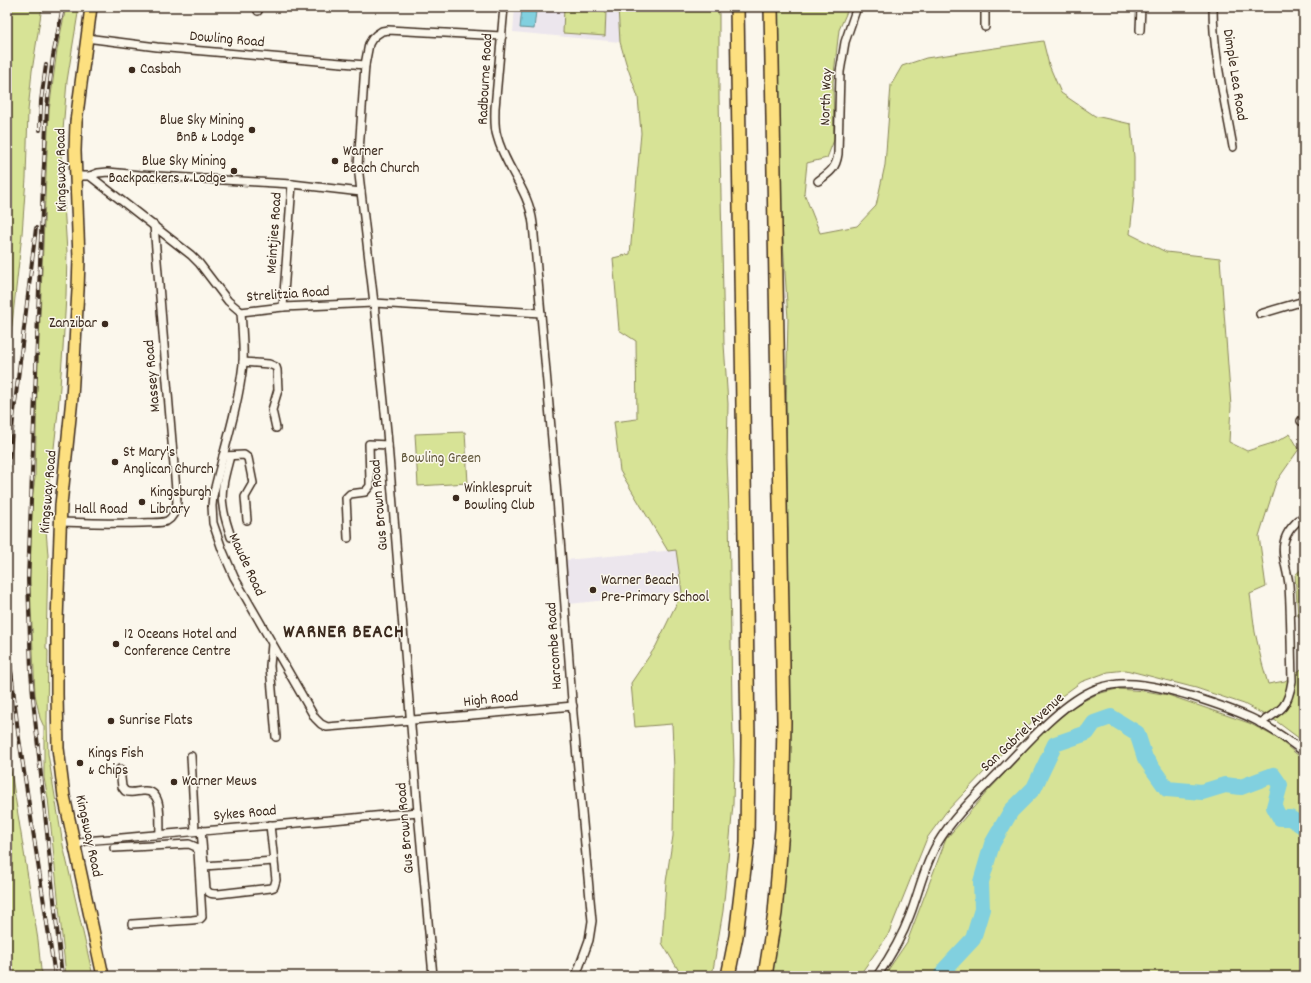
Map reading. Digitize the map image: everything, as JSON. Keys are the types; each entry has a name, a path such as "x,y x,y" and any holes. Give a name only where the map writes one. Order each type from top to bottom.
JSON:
{"highway":[{"path":"728,976 736,936 747,843 748,739 737,7"},
{"path":"765,976 776,913 782,828 784,722 772,7"}],"main road":[{"name":"Kingsway Road","path":"91,7 76,122 79,259 72,398 60,505 57,621 58,748 64,796 103,976"}],"street":[{"name":"Radbourne Road","path":"504,7 495,108 495,124 501,149 527,198 532,215 541,313"},
{"name":"North Way","path":"818,181 834,168 837,162 840,72 845,42 857,7"},
{"path":"985,26 986,7"},
{"path":"1140,30 1141,7"},
{"name":"Dimple Lea Road","path":"1213,7 1215,44 1233,147"},
{"name":"Gus Brown Road","path":"433,976 388,445 374,303 358,166 365,65 369,44 376,35 382,31 396,30 502,36"},
{"name":"Dowling Road","path":"86,38 156,47 365,65"},
{"path":"76,176 90,176 108,172 292,184 361,192"},
{"name":"Strelitzia Road","path":"90,176 154,224 191,255 203,268 228,301 241,312 283,307 374,303 541,313"},
{"name":"Meintjies Road","path":"283,307 292,184"},
{"name":"Massey Road","path":"154,224 177,502 176,510 167,521"},
{"path":"1260,314 1304,301"},
{"name":"Maude Road","path":"241,312 243,362 241,376 226,456 213,496 212,506 213,523 222,549 234,577 315,718 321,724 327,727 332,727 411,720"},
{"name":"Harcombe Road","path":"541,313 592,921 589,940 576,976"},
{"path":"243,362 270,364 276,367 278,390 272,410 276,428"},
{"path":"348,538 346,498 350,494 365,492 370,486 369,444 388,445"},
{"path":"231,537 223,507 222,497 226,456 244,454 248,458 253,483 245,497 248,520"},
{"path":"1260,723 1279,711 1290,695 1292,681 1289,583 1283,551 1285,537 1290,529 1304,516"},
{"name":"Hall Road","path":"60,522 115,524 167,521"},
{"path":"272,644 270,666 276,737"},
{"name":"San Gabriel Avenue","path":"877,976 901,937 928,863 936,845 949,826 1025,745 1055,716 1096,689 1116,684 1137,684 1165,689 1222,705 1275,731 1304,752"},
{"name":"High Road","path":"411,720 573,706"},
{"path":"191,756 198,831 206,889 208,892 211,894 274,887 276,880 270,825"},
{"path":"120,769 122,787 124,791 131,793 145,790 156,795 159,802 160,834"},
{"name":"Sykes Road","path":"75,846 85,842 169,833 316,822 418,812"},
{"path":"169,833 171,845"},
{"path":"114,848 189,844 193,845 198,851 202,917 200,919 192,920 132,924"},
{"path":"204,866 274,861"}],"shaded area":[{"path":"515,7 680,7 668,43 620,42 513,32"},
{"path":"676,550 682,592 569,604 565,560"}],"green space":[{"path":"7,7 42,7 32,71 28,111 26,178 22,234 7,370"},
{"path":"66,7 79,7 67,81 61,156 67,252 66,296 58,412 53,457 46,498 45,517 48,555 46,648 48,651 47,721 48,754 63,845 93,976 66,976 48,798 44,778 44,727 40,718 35,694 30,585 32,499 35,478 37,388 49,111 57,50"},
{"path":"564,7 606,11 605,36 563,33"},
{"path":"618,7 719,7 719,97 724,344 728,404 727,459 734,761 733,804 723,911 712,976 679,976 679,971 662,943 666,882 673,836 674,769 672,724 635,727 631,683 656,646 682,592 676,550 668,551 620,471 614,422 637,419 636,341 619,330 613,258 630,254 641,133 638,97 620,42"},
{"path":"776,7 849,7 839,30 833,82 834,140 827,158 807,163 804,193 820,233 857,226 876,206 885,165 891,85 902,66 926,58 1043,41 1049,65 1061,93 1095,116 1131,124 1134,157 1134,195 1130,234 1166,252 1220,258 1231,406 1229,442 1247,451 1276,442 1290,434 1299,449 1276,482 1259,536 1266,587 1250,594 1255,632 1268,684 1285,681 1304,667 1304,742 1276,721 1244,704 1196,688 1126,670 1108,672 1081,682 1044,709 946,812 927,838 888,935 859,976 772,976 783,885 790,673 786,404 788,319 782,225"},
{"name":"Bowling Green","path":"465,432 468,483 418,486 415,434"},
{"path":"1304,567 1304,618 1298,616 1295,575"},
{"path":"1117,689 1145,691 1168,695 1249,723 1277,738 1304,760 1304,976 884,976 907,942 946,839 987,792 1040,736 1072,707 1097,694"},
{"path":"7,746 38,940 41,970 44,976 7,976"}],"water":[{"path":"522,9 536,11 534,29 520,28"}],"waterway":[{"path":"941,976 945,969 973,939 982,909 981,882 992,844 1011,811 1034,788 1055,744 1087,733 1094,723 1111,717 1137,733 1145,758 1167,789 1202,792 1225,785 1241,787 1273,775 1280,785 1274,807 1280,818 1290,818 1304,827"}],"railway":[{"path":"62,976 34,709 31,671 28,579 47,107 53,56 63,7"},
{"path":"40,130 41,101 46,65"},
{"path":"7,483 36,228"},
{"path":"7,633 18,732 55,976"}],"place":[{"name":"Casbah","path":"132,70"},
{"name":"Blue Sky Mining BnB & Lodge","path":"252,130"},
{"name":"Warner Beach Church","path":"335,161"},
{"name":"Blue Sky Mining Backpackers & Lodge","path":"234,171"},
{"name":"Zanzibar","path":"105,324"},
{"name":"St Mary's Anglican Church","path":"115,462"},
{"name":"Winklespruit Bowling Club","path":"456,498"},
{"name":"Kingsburgh Library","path":"142,502"},
{"name":"Warner Beach Pre-Primary School","path":"593,590"},
{"name":"12 Oceans Hotel and Conference Centre","path":"116,644"},
{"name":"Sunrise Flats","path":"111,721"},
{"name":"Kings Fish & Chips","path":"80,763"},
{"name":"Warner Mews","path":"174,782"}],"district":[{"name":"WARNER BEACH","path":"344,633"}]}
